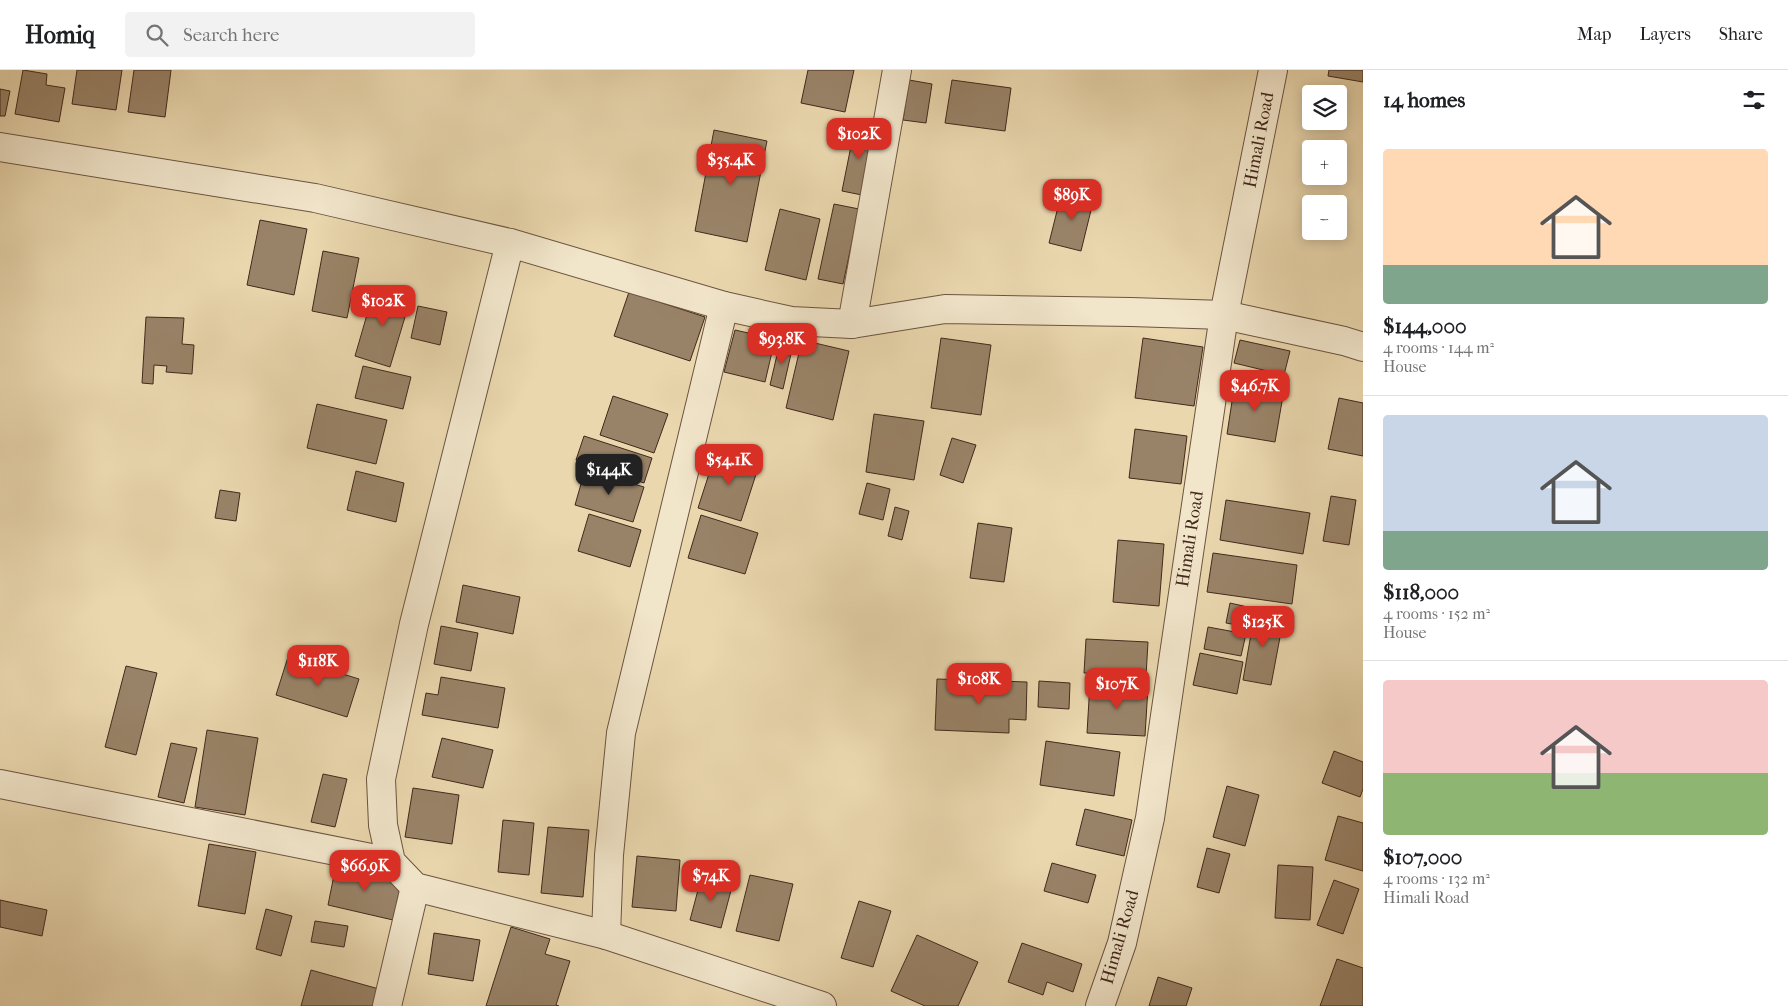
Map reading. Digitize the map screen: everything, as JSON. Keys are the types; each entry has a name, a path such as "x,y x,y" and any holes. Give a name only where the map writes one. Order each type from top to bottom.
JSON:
{"street":[{"path":"852,324 897,70"},
{"name":"Himali Road","path":"1100,1006 1122,943 1150,818 1224,315 1273,70"},
{"path":"0,147 315,198 510,243 724,306 791,321 852,324 945,309 1224,315 1344,341 1363,347"},
{"path":"510,243 414,624 381,779 382,824 391,862 415,887 606,935 822,1006"},
{"path":"606,935 609,855 621,733 724,306"},
{"path":"0,784 391,862"},
{"path":"387,1006 415,887"}],"building":[{"path":"23,70 47,74 46,85 65,88 59,122 15,114"},
{"path":"77,70 122,70 116,110 72,104"},
{"path":"134,70 171,70 165,117 128,112"},
{"path":"808,70 854,70 845,112 801,103"},
{"path":"1329,70 1363,70 1363,82 1328,76"},
{"path":"909,80 932,84 926,123 903,120"},
{"path":"952,80 1011,88 1005,131 945,123"},
{"path":"0,89 10,91 5,116 0,116"},
{"path":"855,126 876,131 862,195 842,191"},
{"path":"714,130 767,141 747,242 695,231"},
{"path":"1062,191 1094,198 1081,251 1049,243"},
{"path":"834,204 859,209 843,284 818,279"},
{"path":"780,209 820,219 806,280 765,270"},
{"path":"260,220 307,229 294,295 247,285"},
{"path":"323,251 359,258 347,318 312,311"},
{"path":"375,287 411,297 390,367 355,356"},
{"path":"629,292 705,317 690,361 614,336"},
{"path":"418,306 447,312 440,345 411,338"},
{"path":"146,317 184,318 182,344 194,345 192,374 166,372 167,366 154,365 153,384 142,383"},
{"path":"735,330 775,339 765,382 724,372"},
{"path":"941,338 991,345 981,415 931,408"},
{"path":"1143,338 1203,347 1194,406 1135,398"},
{"path":"802,340 849,351 833,420 786,408"},
{"path":"1240,340 1290,351 1284,375 1234,363"},
{"path":"780,342 793,345 783,389 770,385"},
{"path":"363,366 411,377 403,409 355,398"},
{"path":"1235,382 1284,390 1275,442 1227,434"},
{"path":"613,396 668,414 654,453 600,435"},
{"path":"1339,398 1363,403 1363,456 1328,449"},
{"path":"317,404 387,420 376,464 307,448"},
{"path":"874,414 924,421 914,480 866,472"},
{"path":"1135,429 1187,436 1181,484 1129,478"},
{"path":"584,436 652,458 644,483 576,460"},
{"path":"952,438 976,445 963,483 940,475"},
{"path":"716,452 759,465 741,521 698,508"},
{"path":"585,470 644,487 633,522 575,505"},
{"path":"356,471 404,483 396,522 347,510"},
{"path":"867,483 890,489 883,520 859,514"},
{"path":"220,490 240,493 236,521 215,518"},
{"path":"1331,496 1356,500 1349,545 1323,541"},
{"path":"1226,500 1310,513 1303,554 1220,540"},
{"path":"895,507 909,511 902,540 888,536"},
{"path":"589,514 641,530 630,567 578,551"},
{"path":"701,515 758,533 745,574 688,558"},
{"path":"978,523 1012,528 1004,582 970,578"},
{"path":"1118,540 1164,544 1159,606 1113,602"},
{"path":"1213,553 1297,565 1292,604 1207,592"},
{"path":"463,585 520,597 513,634 456,622"},
{"path":"1230,603 1252,608 1248,627 1226,623"},
{"path":"1255,611 1284,616 1271,685 1243,680"},
{"path":"441,626 478,633 471,671 434,664"},
{"path":"1208,627 1246,634 1241,656 1204,649"},
{"path":"1086,639 1148,642 1146,676 1084,673"},
{"path":"1200,653 1243,662 1237,694 1193,685"},
{"path":"288,657 359,679 347,717 276,695"},
{"path":"126,666 157,673 136,755 105,747"},
{"path":"441,677 505,688 498,728 422,715 426,693 438,695"},
{"path":"937,679 1027,682 1026,720 1009,719 1009,733 935,730"},
{"path":"1039,681 1070,683 1069,709 1038,707"},
{"path":"1090,683 1148,687 1145,736 1087,733"},
{"path":"207,730 258,738 245,815 195,807"},
{"path":"442,738 493,750 483,788 432,777"},
{"path":"1046,741 1120,752 1114,796 1040,785"},
{"path":"171,743 197,748 184,803 158,797"},
{"path":"1334,751 1363,762 1363,789 1360,797 1322,783"},
{"path":"323,774 347,779 335,827 311,822"},
{"path":"1227,786 1259,795 1245,846 1213,837"},
{"path":"413,788 459,795 452,844 405,837"},
{"path":"1085,809 1132,820 1124,856 1076,845"},
{"path":"1338,816 1363,823 1363,871 1325,860"},
{"path":"503,820 534,823 529,875 498,872"},
{"path":"548,827 589,830 583,897 541,893"},
{"path":"209,844 256,852 245,914 198,906"},
{"path":"1207,848 1230,854 1219,893 1197,887"},
{"path":"637,856 680,860 676,911 632,907"},
{"path":"1052,863 1096,875 1088,903 1044,891"},
{"path":"336,865 402,880 393,920 328,905"},
{"path":"1278,865 1313,867 1310,920 1275,918"},
{"path":"702,875 733,883 721,928 690,920"},
{"path":"750,875 793,884 779,941 736,931"},
{"path":"1334,880 1359,889 1343,934 1317,925"},
{"path":"0,900 47,910 42,936 0,927"},
{"path":"859,901 891,911 873,967 841,958"},
{"path":"266,909 292,916 281,956 256,949"},
{"path":"315,921 348,926 344,947 311,942"},
{"path":"511,927 550,939 545,954 570,961 556,1005 559,1006 486,1006"},
{"path":"434,933 480,940 473,981 428,974"},
{"path":"917,935 978,962 958,1006 925,1006 891,991"},
{"path":"1022,943 1082,964 1073,992 1047,982 1043,995 1008,982"},
{"path":"1337,959 1363,968 1363,1006 1320,1006"},
{"path":"311,970 379,989 375,1006 301,1006"},
{"path":"1158,977 1192,988 1186,1006 1149,1006"}]}
